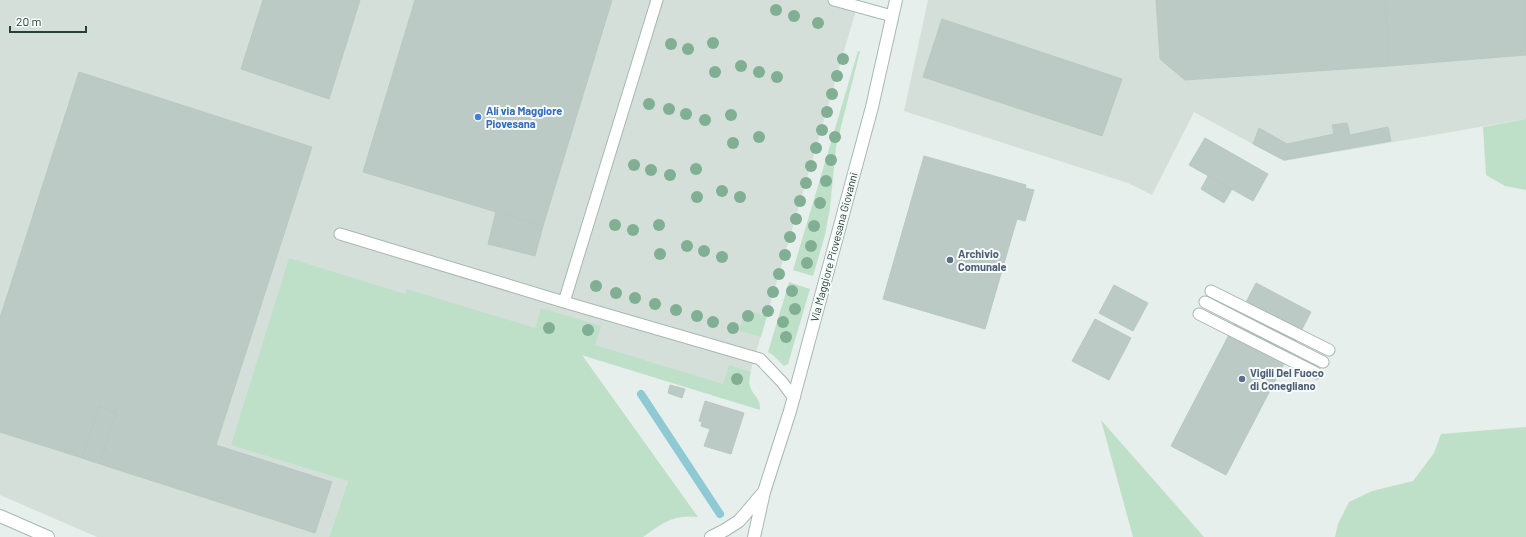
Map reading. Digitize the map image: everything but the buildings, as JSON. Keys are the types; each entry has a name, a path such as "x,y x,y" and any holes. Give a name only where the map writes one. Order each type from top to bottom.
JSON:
{"street":[{"name":"Via Maggiore Piovesana Giovanni","path":"754,537 764,492 794,398 872,107 896,0"},
{"name":"Via Maggiore Piovesana Giovanni","path":"711,537 739,522 764,492"},
{"path":"0,516 48,537"}],"lane":[{"path":"564,302 657,0"},
{"path":"834,0 892,16"},
{"path":"340,234 564,302 760,359 772,369 794,398"},
{"path":"1211,291 1329,350"},
{"path":"1205,302 1323,362"},
{"path":"1199,314 1316,374"}],"shaded area":[{"path":"0,0 859,0 741,404 581,355 348,481 329,537 97,537 0,495"},
{"path":"928,0 1526,0 1526,119 1284,161 1194,112 1152,195 1128,183 904,111"}],"green space":[{"path":"858,51 860,51 836,147 830,208 825,235 813,276 793,270"},
{"path":"1526,119 1526,190 1505,186 1486,175 1483,127"},
{"path":"289,258 405,294 407,289 535,328 541,308 601,326 595,345 723,384 729,365 751,372 749,379 750,385 760,404 760,410 582,355 698,517 690,516 675,518 662,524 643,537 329,537 348,481 231,445"},
{"path":"789,282 810,289 788,364 784,366 768,352"},
{"path":"745,310 767,316 761,337 739,331"},
{"path":"1101,420 1204,537 1133,537"},
{"path":"1526,427 1526,537 1335,537 1338,524 1349,502 1372,491 1413,481 1434,453 1441,434"}],"waterway":[{"path":"641,394 720,514"}],"place":[{"name":"Alí via Maggiore Piovesana","path":"478,117"},
{"name":"Archivio Comunale","path":"950,260"},
{"name":"Vigili Del Fuoco di Conegliano","path":"1242,379"}]}
